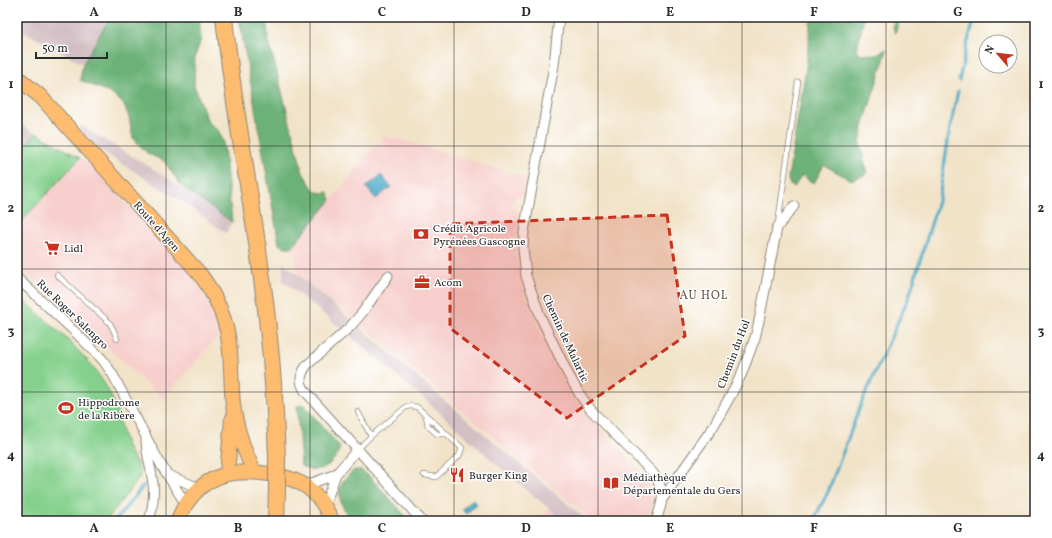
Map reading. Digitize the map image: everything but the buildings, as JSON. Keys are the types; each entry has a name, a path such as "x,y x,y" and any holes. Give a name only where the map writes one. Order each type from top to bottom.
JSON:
{"highway":[{"path":"224,17 229,67 259,257 271,349 277,457 276,521"}],"main road":[{"name":"Route d'Agen","path":"17,77 41,97 200,274 210,289 224,318 229,342 234,406 241,442 254,472"},
{"name":"Route d'Agen","path":"227,473 234,406"},
{"path":"178,521 179,515 186,503 199,488 215,478 227,473 240,471 286,477 306,486 315,493 324,505 332,521"}],"street":[{"name":"Chemin de Malartic","path":"559,17 554,65 524,232 523,248 526,276 541,318 574,386 592,410 653,473 661,484 663,498"},
{"name":"Chemin du Hol","path":"663,498 712,427 732,394 742,373 760,321 777,228 794,206"},
{"path":"388,276 362,313 350,327 307,366 301,373 300,379 305,391 356,450 422,521"},
{"name":"Rue Roger Salengro","path":"17,278 103,360 113,375 146,437 186,503"},
{"path":"146,437 146,452 152,478 153,496 149,521"},
{"path":"324,505 336,474 356,450"},
{"path":"168,474 199,488"},
{"path":"306,486 336,474"},
{"path":"656,521 663,498"}],"lane":[{"path":"777,228 798,82"},
{"path":"57,275 109,322 117,339"},
{"path":"356,450 406,407 416,407 462,448 460,456 436,477 424,475"},
{"path":"358,412 371,436"}],"highlighted area":[{"path":"667,215 685,336 567,418 450,328 450,224"}],"shaded area":[{"path":"17,17 110,17 83,64 23,31 17,39"},
{"path":"17,122 36,133 17,155"},
{"path":"81,126 155,170 232,222 226,233 181,201 89,143 79,130"},
{"path":"384,136 406,141 527,178 524,197 516,197 512,204 519,217 514,243 526,298 550,357 571,394 606,435 650,482 653,501 647,521 592,521 365,328 299,275 292,247"},
{"path":"80,158 90,163 192,276 208,302 220,334 163,399 17,263 17,226"},
{"path":"283,263 588,521 564,521 497,465 428,402 283,281"},
{"path":"550,509 564,521 537,521"}],"green space":[{"path":"110,17 199,17 201,39 195,56 194,85 208,122 218,130 223,140 232,222 182,187 164,161 147,153 133,138 129,117 124,105 117,98 106,91 80,80 83,64"},
{"path":"239,17 267,17 268,38 303,173 314,190 320,193 328,192 331,200 292,247 285,247 279,244"},
{"path":"811,17 864,17 856,53 877,55 886,49 886,53 864,123 860,142 867,174 851,180 824,165 814,183 808,180 803,174 794,187 790,185 788,179 806,68"},
{"path":"894,17 901,17 895,33 893,26"},
{"path":"36,133 80,158 17,226 17,155"},
{"name":"Hippodrome de la Ribère","path":"17,294 84,356 105,385 113,400 124,439 139,468 140,477 106,521 17,521"},
{"path":"304,405 340,447 330,464 320,469 314,470 301,466 297,406"},
{"path":"354,470 361,470 370,477 410,521 379,522 355,520 351,518 345,511 342,504 340,487 344,480"}],"water":[{"path":"381,175 391,187 376,199 366,187"},
{"path":"473,499 477,504 466,514 462,509"}],"waterway":[{"path":"959,81 966,48 975,17"},
{"path":"813,521 828,492 861,404 909,297 939,198 950,128 958,91"},
{"path":"115,521 144,485"}],"place":[{"name":"Crédit Agricole Pyrénées Gascogne","path":"421,234"},
{"name":"Lidl","path":"52,248"},
{"name":"Acom","path":"422,282"},
{"name":"Hippodrome de la Ribère","path":"66,408"},
{"name":"Burger King","path":"457,475"},
{"name":"Médiathèque Départementale du Gers","path":"611,483"}],"district":[{"name":"AU HOL","path":"704,295"}]}
